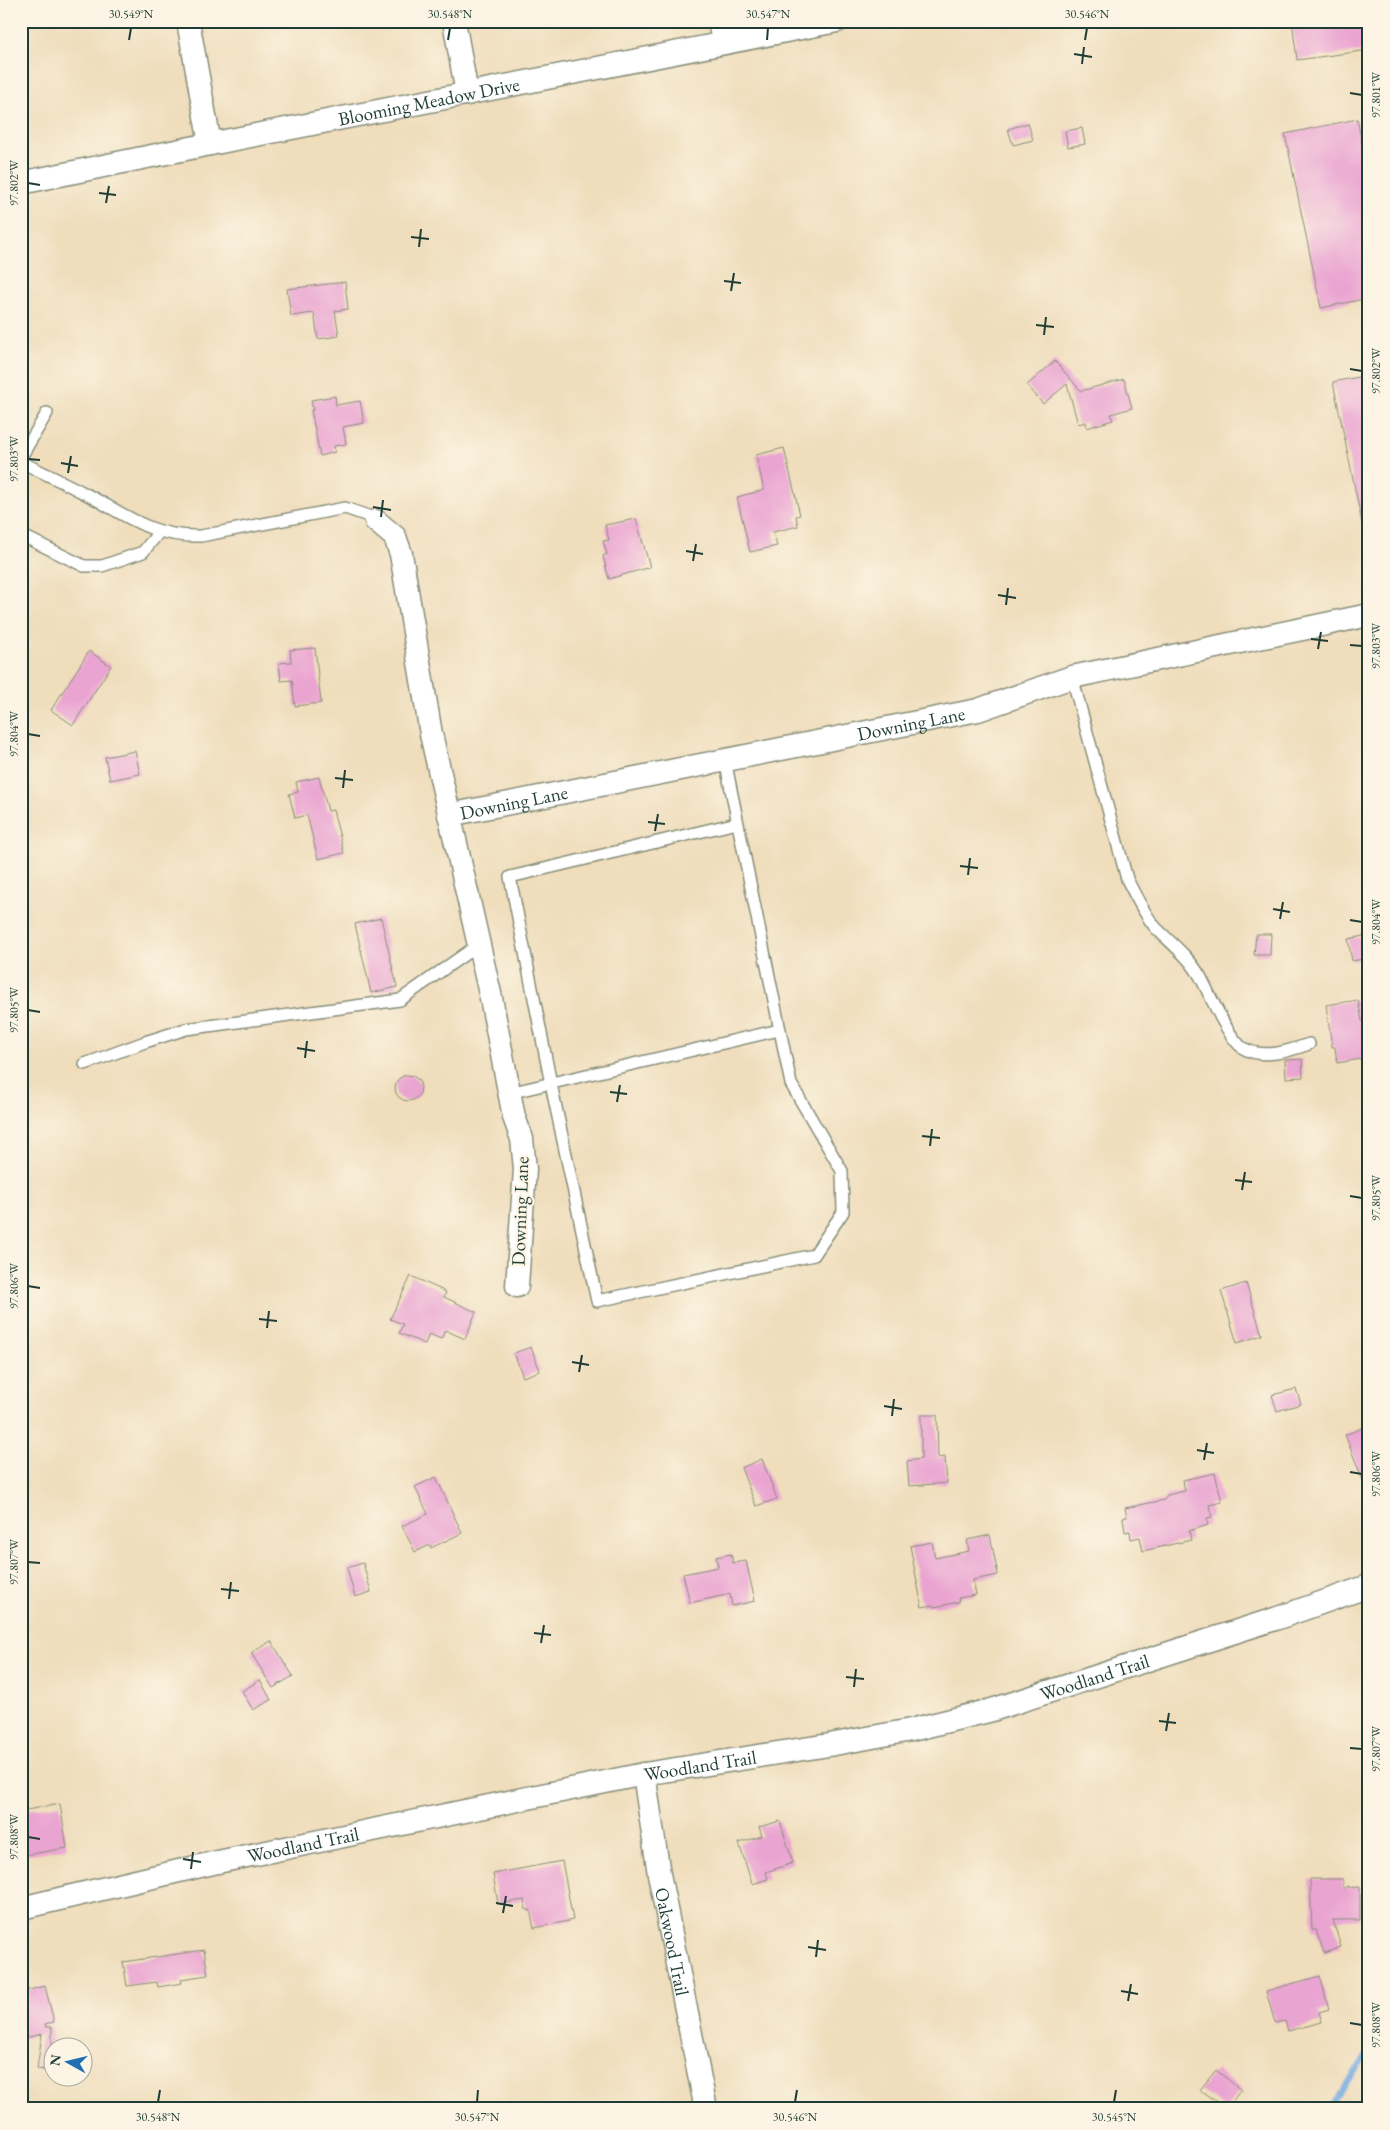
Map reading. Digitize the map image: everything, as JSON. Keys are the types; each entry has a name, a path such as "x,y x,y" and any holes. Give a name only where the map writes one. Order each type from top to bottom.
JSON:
{"street":[{"path":"188,21 210,144"},
{"path":"454,21 468,94"},
{"name":"Blooming Meadow Drive","path":"21,183 468,94 721,32 837,21"},
{"name":"Downing Lane","path":"376,520 395,537 401,554 431,734 514,1117 522,1140 525,1169 517,1286"},
{"name":"Downing Lane","path":"449,815 978,710 1072,677 1369,614"},
{"name":"Woodland Trail","path":"21,1908 213,1863 644,1774 829,1746 911,1730 992,1710 1272,1620 1369,1586"},
{"name":"Oakwood Trail","path":"644,1774 659,1874 706,2109"}],"lane":[{"path":"21,457 47,413"},
{"path":"21,462 159,532 180,537 201,536 345,508 376,520"},
{"path":"21,535 84,566 102,566 143,552 159,532"},
{"path":"1072,677 1127,879 1140,905 1155,927 1175,945 1198,973 1232,1036 1242,1047 1259,1053 1285,1053 1309,1044"},
{"path":"725,760 791,1084 842,1171 843,1212 814,1255 597,1301 510,877 737,824"},
{"path":"86,1064 145,1042 186,1030 400,1000 478,945"},
{"path":"509,1093 779,1030"}],"building":[{"path":"1292,21 1369,21 1369,50 1297,60"},
{"path":"1357,119 1369,177 1369,298 1321,308 1285,134"},
{"path":"1028,123 1033,140 1013,145 1008,129"},
{"path":"1082,128 1085,144 1068,147 1065,131"},
{"path":"345,282 348,309 335,311 339,336 318,339 314,313 291,316 287,289"},
{"path":"1055,361 1081,391 1124,379 1132,408 1111,414 1113,420 1087,428 1086,422 1078,424 1067,384 1043,404 1027,385"},
{"path":"1369,375 1369,522 1362,523 1333,382"},
{"path":"335,396 336,405 360,401 364,423 343,427 346,444 334,446 335,452 320,456 311,410 313,410 311,400"},
{"path":"784,448 800,515 796,516 798,526 773,532 777,546 750,552 737,497 764,490 756,455"},
{"path":"636,519 650,567 609,579 603,556 607,554 603,541 609,540 605,525"},
{"path":"315,648 321,703 295,706 292,680 281,681 279,663 291,662 290,650"},
{"path":"89,651 111,666 73,725 51,710"},
{"path":"135,751 140,774 110,780 105,757"},
{"path":"319,777 328,811 333,810 344,853 318,859 307,815 295,818 289,794 298,792 296,782"},
{"path":"381,918 397,987 371,993 355,924"},
{"path":"1256,934 1271,934 1270,955 1254,955"},
{"path":"1369,935 1369,958 1352,961 1348,939"},
{"path":"1358,1000 1362,1021 1367,1020 1369,1029 1369,1038 1364,1039 1367,1058 1337,1063 1335,1047 1332,1047 1326,1005"},
{"path":"1302,1059 1303,1077 1286,1078 1285,1060"},
{"path":"408,1075 417,1079 421,1088 417,1097 408,1101 399,1097 395,1088 399,1079"},
{"path":"411,1276 446,1292 444,1297 476,1312 465,1339 445,1330 441,1339 429,1334 425,1344 399,1333 403,1324 390,1319"},
{"path":"1246,1283 1262,1335 1237,1343 1221,1291"},
{"path":"531,1347 540,1371 523,1377 514,1353"},
{"path":"1296,1389 1301,1404 1277,1411 1272,1395"},
{"path":"921,1415 937,1415 938,1458 945,1457 947,1483 909,1486 907,1461 921,1459"},
{"path":"1369,1425 1369,1492 1368,1493 1345,1435"},
{"path":"762,1459 777,1499 756,1506 741,1468"},
{"path":"1215,1473 1222,1502 1209,1505 1212,1517 1207,1518 1208,1525 1189,1531 1191,1540 1143,1551 1140,1537 1131,1539 1130,1531 1125,1532 1123,1518 1127,1517 1125,1508 1164,1500 1167,1495 1185,1491 1183,1480"},
{"path":"436,1477 462,1533 431,1548 430,1545 415,1552 402,1526 428,1514 415,1487"},
{"path":"990,1535 998,1575 973,1580 976,1595 958,1598 959,1602 934,1607 933,1605 922,1607 910,1546 932,1542 935,1558 969,1551 967,1540"},
{"path":"731,1554 733,1563 746,1561 755,1601 732,1606 730,1594 690,1603 683,1574 718,1567 716,1557"},
{"path":"363,1563 371,1592 355,1597 347,1568"},
{"path":"271,1641 293,1676 273,1688 251,1653"},
{"path":"260,1680 271,1700 253,1710 242,1691"},
{"path":"60,1804 67,1848 25,1855 21,1834 21,1811"},
{"path":"780,1821 793,1863 766,1872 768,1879 752,1884 739,1843 762,1836 759,1827"},
{"path":"562,1861 573,1920 534,1928 530,1910 526,1910 524,1900 498,1904 493,1874"},
{"path":"1310,1879 1343,1879 1343,1888 1360,1887 1360,1920 1333,1920 1341,1947 1324,1953 1316,1930 1312,1930"},
{"path":"204,1950 208,1975 181,1979 182,1983 158,1987 157,1982 127,1986 123,1962"},
{"path":"1320,1976 1329,2009 1319,2012 1322,2022 1288,2031 1285,2021 1275,2023 1266,1991"},
{"path":"45,1986 54,2022 45,2024 46,2027 52,2027 52,2038 42,2038 42,2070 37,2069 42,2034 21,2039 21,1992"},
{"path":"1216,2070 1241,2090 1226,2109 1200,2090"}],"waterway":[{"path":"1329,2109 1369,2052"}]}
